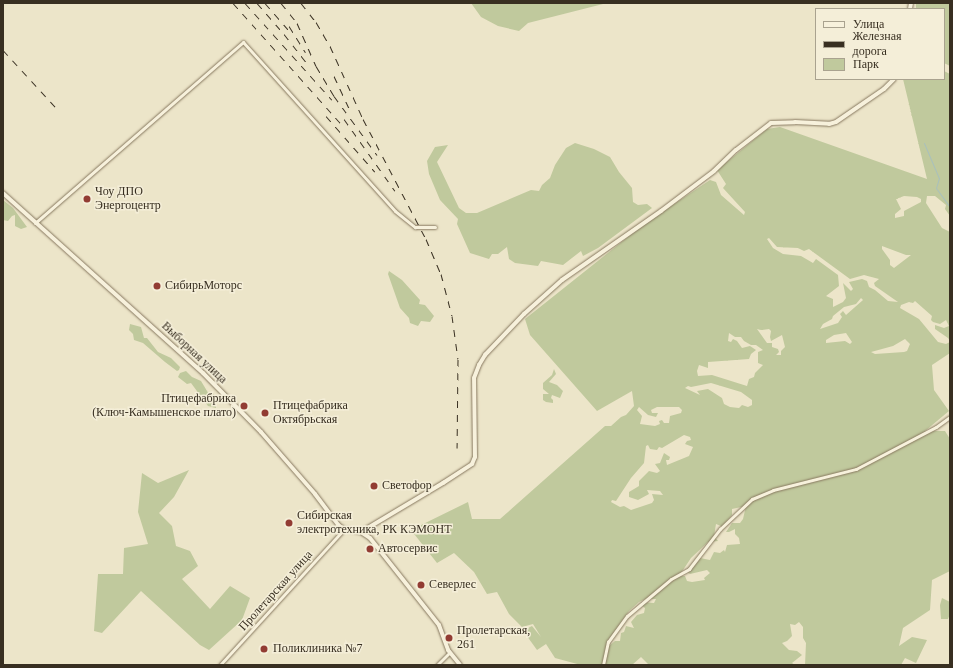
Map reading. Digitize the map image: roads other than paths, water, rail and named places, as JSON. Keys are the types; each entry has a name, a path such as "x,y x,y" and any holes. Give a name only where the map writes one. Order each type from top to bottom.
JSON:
{"street":[{"path":"35,223 243,42 395,211 415,227 435,227"},
{"path":"361,532 472,464 475,457 474,378 478,365 485,355 524,314 562,280 660,212 714,171 736,150 771,123 795,122 829,124 836,122 884,89 893,80"},
{"name":"Выборная улица","path":"3,193 203,373 261,432 315,494 335,521 344,529"},
{"path":"603,665 608,642 627,616 671,579 689,569 720,529 752,499 773,490 856,469 936,427 950,417"},
{"path":"344,529 361,532 378,548 435,620 442,631 450,652 460,665"},
{"name":"Пролетарская улица","path":"220,665 344,529"},
{"path":"437,665 450,652"}],"waterway":[{"path":"924,143 939,178 936,188 950,207"}],"railway":[{"path":"233,3 344,127"},
{"path":"245,3 332,100"},
{"path":"257,3 309,66"},
{"path":"265,3 290,32"},
{"path":"281,3 297,23 316,66 334,96 377,155"},
{"path":"301,3 316,22 330,46 363,119 426,239 441,274 452,316 458,359 457,448"},
{"path":"289,26 305,52"},
{"path":"3,50 60,112"},
{"path":"334,76 350,110"},
{"path":"326,116 375,172"},
{"path":"344,119 395,191"}],"place":[{"name":"Чоу ДПО Энергоцентр","path":"87,199"},
{"name":"СибирьМоторс","path":"157,286"},
{"name":"Птицефабрика (Ключ-Камышенское плато)","path":"244,406"},
{"name":"Птицефабрика Октябрьская","path":"265,413"},
{"name":"Светофор","path":"374,486"},
{"name":"Сибирская электротехника, РК КЭМОНТ","path":"289,523"},
{"name":"Автосервис","path":"370,549"},
{"name":"Северлес","path":"421,585"},
{"name":"Пролетарская, 261","path":"449,638"},
{"name":"Поликлиника №7","path":"264,649"}]}
